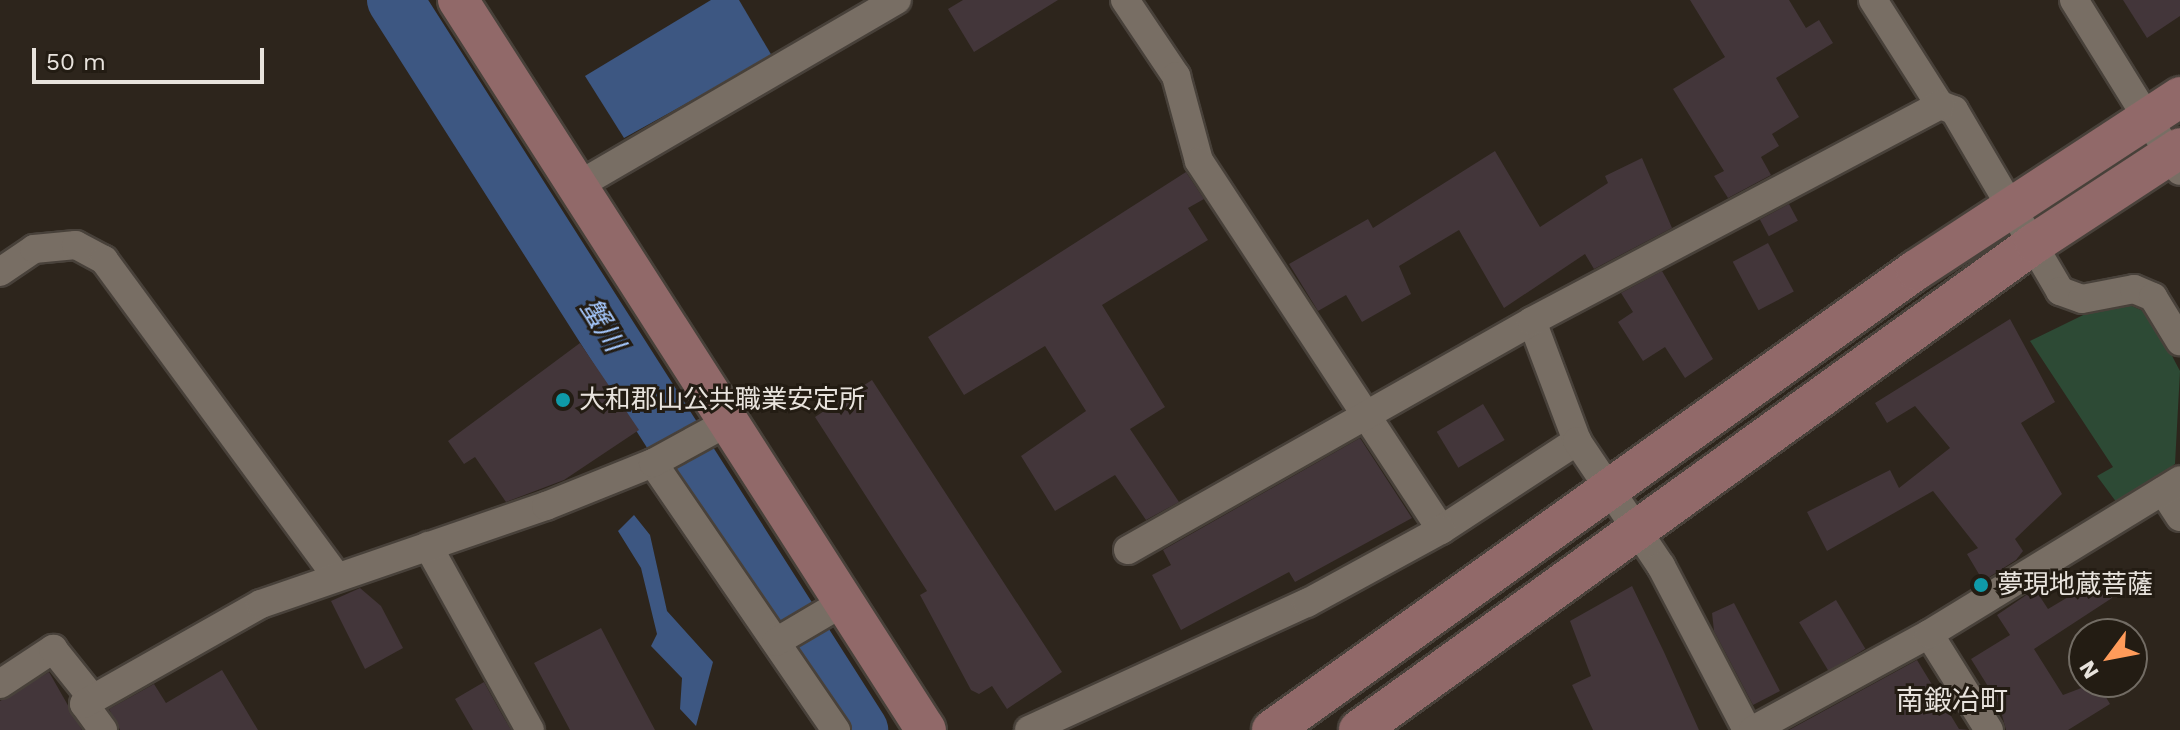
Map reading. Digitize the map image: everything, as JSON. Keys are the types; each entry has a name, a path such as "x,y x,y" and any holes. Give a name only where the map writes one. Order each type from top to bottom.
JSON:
{"street":[{"path":"458,0 926,730"},
{"path":"577,186 897,0"},
{"path":"1125,0 1176,76 1199,161 1367,411 1441,530"},
{"path":"1873,0 1940,105 1954,110 2035,243 2060,291 2082,299 2134,289 2153,297 2180,341"},
{"path":"1359,730 2035,243 2176,158 2146,119 2074,0"},
{"path":"1272,730 2012,205 2180,97"},
{"path":"1128,550 1367,411 1940,105"},
{"path":"0,272 34,249 76,245 104,260 336,576"},
{"path":"1532,321 1577,441 1636,530 1747,730"},
{"path":"103,730 84,704 261,604 653,463 728,422"},
{"path":"1029,730 1307,603 1441,530 1577,441"},
{"path":"653,463 836,730"},
{"path":"1753,730 1929,634 2172,486 2180,517"},
{"path":"428,546 530,730"},
{"path":"776,642 844,602"},
{"path":"1929,634 1989,730"},
{"path":"0,684 53,649 93,699"}],"green space":[{"path":"2116,299 2150,314 2180,371 2175,464 2117,503 2097,476 2113,467 2030,341"}],"water":[{"path":"711,0 739,0 772,56 624,138 585,76"},
{"path":"634,515 650,535 667,611 713,662 696,726 680,709 682,678 651,646 657,634 641,568 618,531"}],"building":[{"path":"963,0 1058,0 974,52 948,9"},
{"path":"1690,0 1789,0 1806,28 1819,20 1833,43 1776,78 1799,117 1772,134 1779,146 1761,157 1771,175 1728,198 1714,176 1724,171 1673,89 1725,57"},
{"path":"2123,0 2180,0 2180,16 2147,38"},
{"path":"1495,151 1540,227 1608,183 1605,176 1642,158 1672,228 1594,269 1585,254 1504,308 1459,230 1399,266 1411,294 1362,322 1346,295 1318,311 1289,264 1368,219 1373,228"},
{"path":"1186,172 1204,199 1188,208 1208,240 1102,305 1165,407 1130,429 1179,502 1146,520 1115,475 1055,511 1021,456 1086,411 1045,346 964,395 928,337"},
{"path":"1789,204 1798,221 1769,236 1760,219"},
{"path":"1768,243 1794,292 1759,310 1733,262"},
{"path":"1662,271 1713,359 1685,378 1665,347 1643,361 1618,322 1633,312 1621,293"},
{"path":"2010,319 2055,402 2021,423 2062,494 2015,539 2023,551 2016,560 1983,581 1967,554 1978,548 1933,491 1827,551 1807,512 1890,470 1899,488 1950,448 1915,406 1887,423 1875,403"},
{"name":"大和郡山公共職業安定所","path":"580,343 639,430 564,480 506,502 475,457 464,464 448,441"},
{"path":"872,380 1062,672 1007,709 992,686 979,694 971,690 920,595 927,591 815,417"},
{"path":"1483,404 1505,440 1458,468 1437,432"},
{"path":"1360,438 1412,518 1295,582 1289,572 1181,630 1152,575 1171,565 1163,550"},
{"path":"2100,578 2112,598 2081,618 2068,618 2068,627 2034,649 2063,695 2068,693 2068,698 2106,698 2110,704 2068,730 2006,730 1999,704 1971,659 2010,635 1997,615 2035,589 2048,609"},
{"path":"1632,586 1699,730 1593,730 1572,685 1591,676 1570,621"},
{"path":"360,588 381,606 403,648 365,669 331,601"},
{"path":"1836,600 1865,649 1828,671 1799,622"},
{"path":"1734,603 1780,691 1753,705 1714,631 1712,613"},
{"path":"601,628 655,730 570,730 534,663"},
{"path":"1917,660 1959,729 1969,730 1789,730"},
{"path":"222,670 258,730 120,730 109,709 154,684 166,703"},
{"path":"49,672 82,730 0,730 0,701"},
{"path":"484,682 511,730 473,730 455,699"}],"waterway":[{"name":"蟹川","path":"395,0 860,730"}],"place":[{"name":"大和郡山公共職業安定所","path":"563,400"},
{"name":"夢現地蔵菩薩","path":"1981,585"}],"district":[{"name":"南鍛冶町","path":"1952,701"}]}
